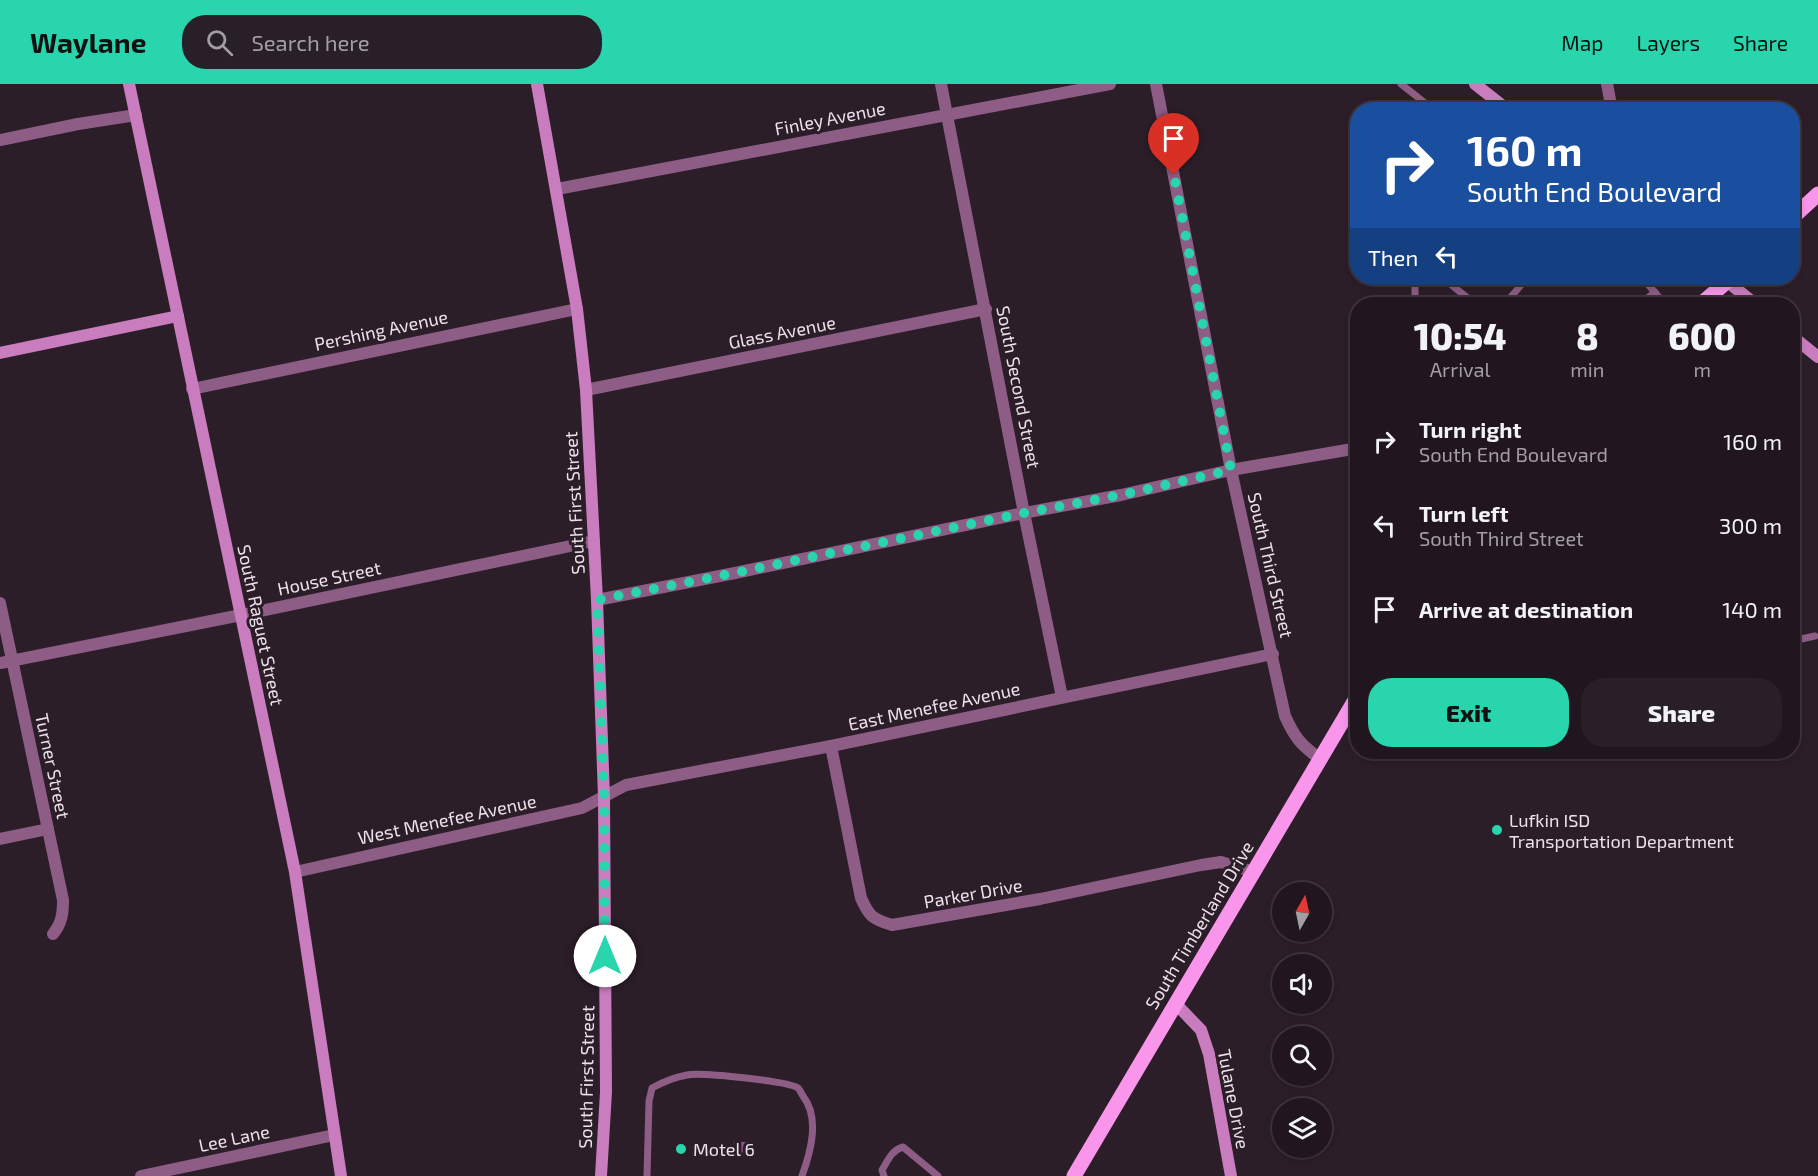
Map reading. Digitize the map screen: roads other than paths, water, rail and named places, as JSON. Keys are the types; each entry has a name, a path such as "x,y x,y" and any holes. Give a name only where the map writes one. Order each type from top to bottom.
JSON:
{"main road":[{"path":"1800,211 1818,194"},
{"path":"1708,297 1721,285"},
{"name":"South Timberland Drive","path":"1074,1176 1350,712"}],"street":[{"name":"South Raguet Street","path":"129,84 295,872 341,1176"},
{"name":"South First Street","path":"537,84 577,309 586,390 604,797 606,1092 601,1176"},
{"name":"South Second Street","path":"941,84 1062,697"},
{"name":"Finley Avenue","path":"557,189 1110,84"},
{"name":"South Third Street","path":"1156,84 1231,470 1285,716 1292,733 1300,744 1320,759"},
{"path":"1475,84 1498,102"},
{"path":"1607,84 1610,102"},
{"path":"0,140 136,115"},
{"path":"1734,285 1747,297"},
{"name":"Pershing Avenue","path":"192,389 577,309"},
{"name":"Glass Avenue","path":"586,390 986,309"},
{"path":"0,353 178,316"},
{"path":"1800,342 1818,357"},
{"path":"597,600 1121,495 1231,470 1350,449"},
{"name":"House Street","path":"6,662 594,541"},
{"name":"Turner Street","path":"0,603 6,662 48,829 63,900 63,914 53,934"},
{"name":"East Menefee Avenue","path":"604,797 626,785 831,746 1273,654"},
{"name":"Parker Drive","path":"831,746 861,897 867,912 879,921 892,925 1040,899 1221,862 1254,872"},
{"name":"West Menefee Avenue","path":"295,872 582,808 604,797"},
{"path":"0,839 48,829"},
{"name":"Tulane Drive","path":"1175,1003 1201,1030 1209,1054 1231,1176"},
{"name":"Lee Lane","path":"141,1176 334,1135"}],"lane":[{"path":"1401,84 1424,102"},
{"path":"1452,285 1466,297"},
{"path":"1649,285 1659,297"},
{"path":"1649,297 1655,292"},
{"path":"1800,639 1815,636"},
{"path":"647,1176 649,1101 652,1088 664,1081 690,1074 763,1080 797,1088 808,1103 814,1121 808,1160 802,1176"},
{"path":"884,1176 882,1170 888,1159 896,1149 903,1147 938,1176"}],"place":[{"name":"Lufkin ISD Transportation Department","path":"1497,830"},
{"name":"Motel 6","path":"681,1149"}]}
